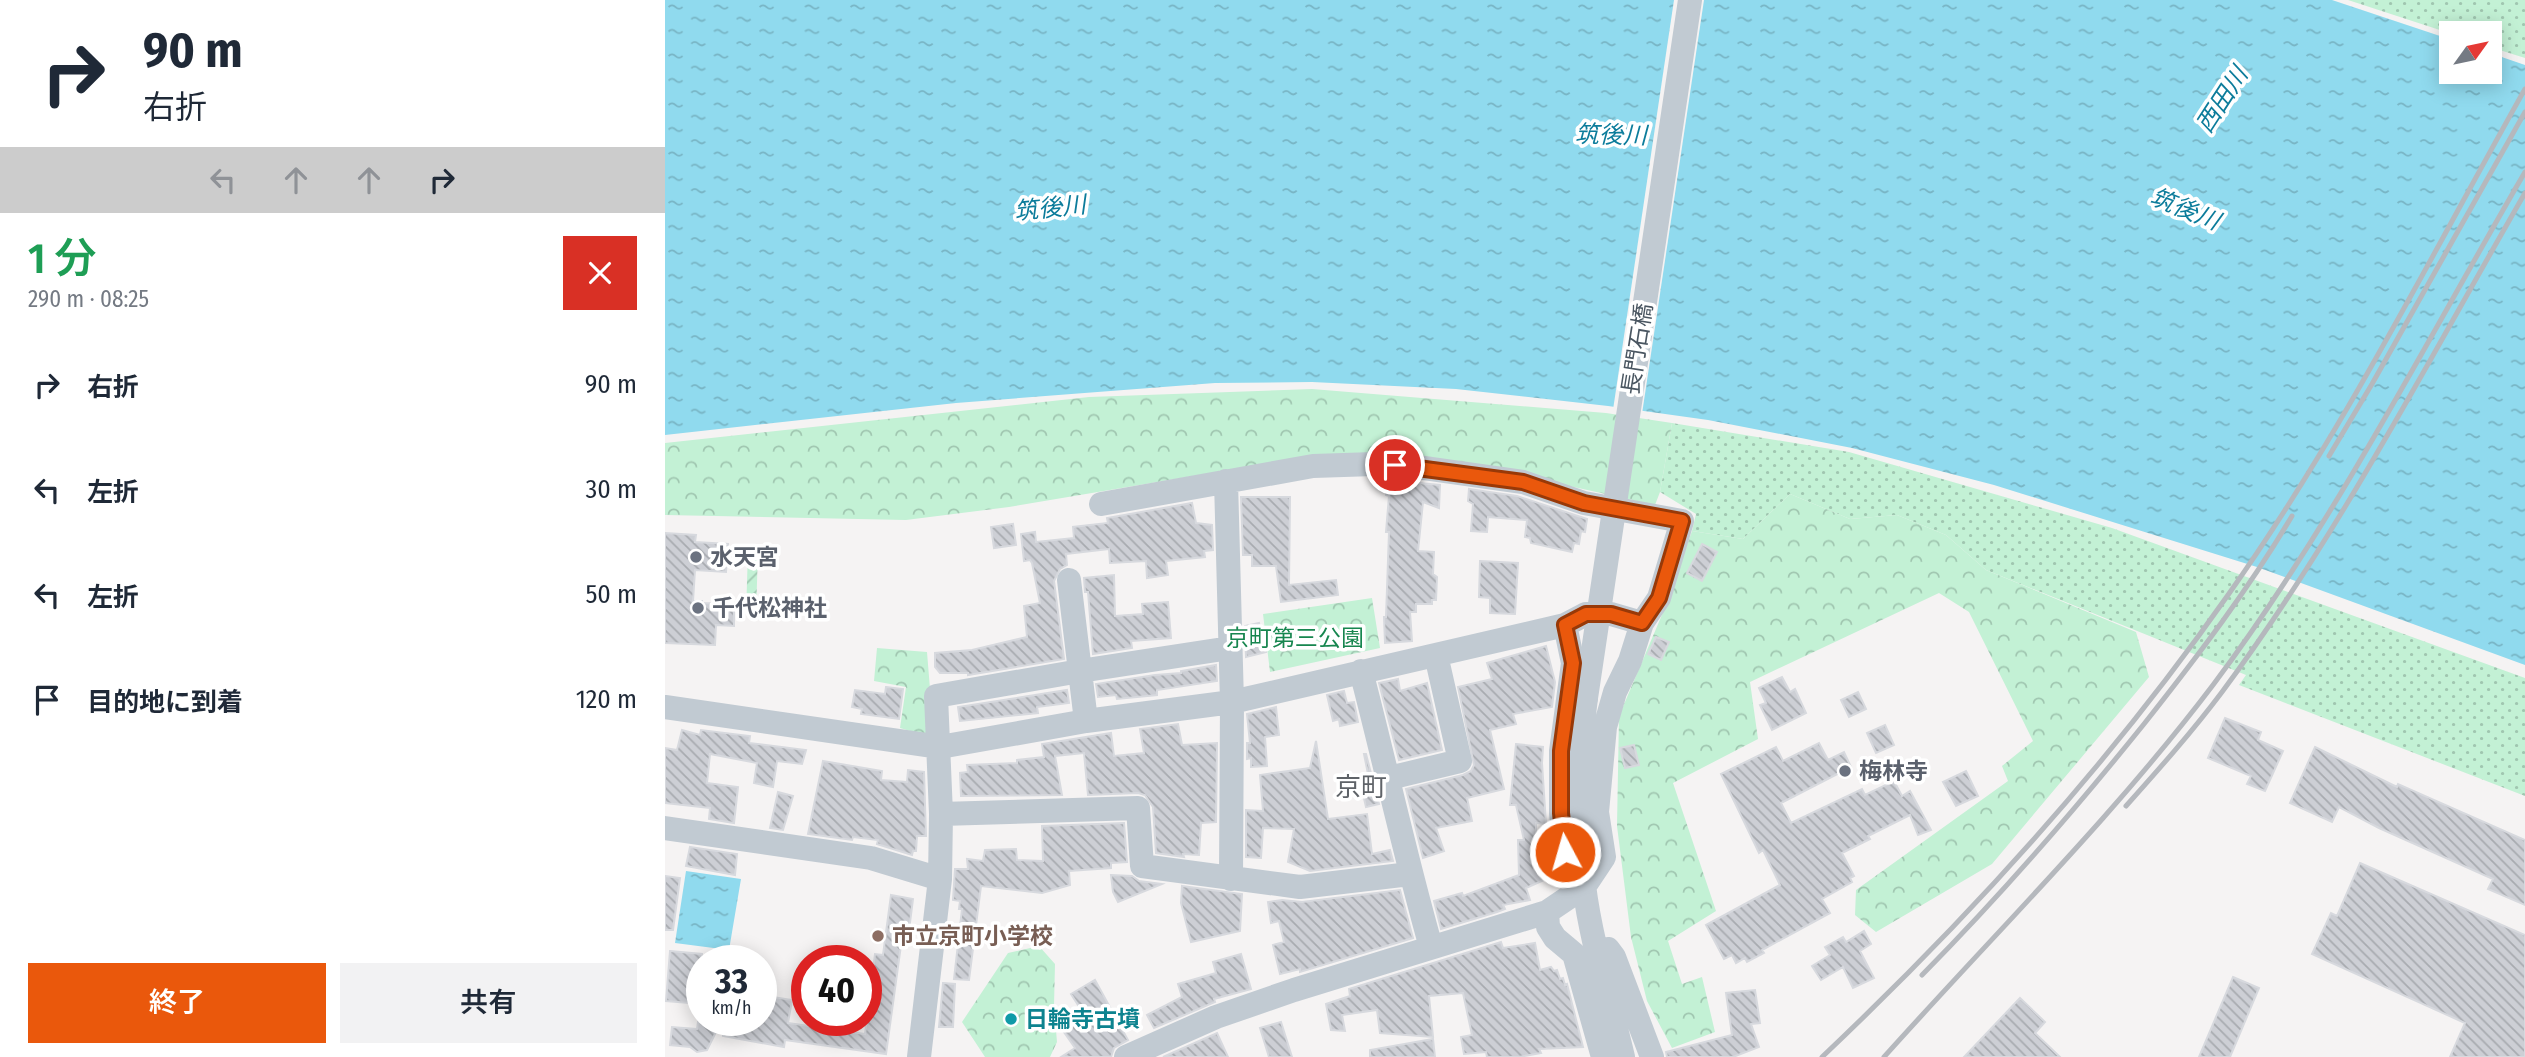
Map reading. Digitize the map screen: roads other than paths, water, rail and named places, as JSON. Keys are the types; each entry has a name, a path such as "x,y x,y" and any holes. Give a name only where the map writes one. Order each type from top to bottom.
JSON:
{"street":[{"name":"長門石橋","path":"1584,887 1580,836 1580,742 1690,0"},
{"path":"1101,504 1313,466 1374,464 1417,467 1523,482 1584,503 1682,521 1659,598 1642,623 1630,661 1615,692 1605,727 1597,812 1604,857 1584,887 1547,912 1216,1017 1126,1057"},
{"path":"1226,481 1232,702 1231,879"},
{"path":"1069,580 1086,721"},
{"path":"665,707 940,747 1086,721 1232,702 1565,625 1586,614 1611,614 1642,623"},
{"path":"1565,625 1573,663 1561,751 1561,813 1565,852 1584,887 1623,1057"},
{"path":"919,1057 940,879 940,747 936,696 1230,648"},
{"path":"1389,778 1460,761 1436,655"},
{"path":"1361,671 1410,873 1431,947"},
{"path":"941,814 1138,808 1142,866 1300,887 1410,873"},
{"path":"665,828 871,858 940,879"},
{"path":"1547,912 1548,927 1555,939 1574,954 1579,965 1603,1057"},
{"path":"1592,925 1614,957 1652,1057"}],"water":[{"path":"665,0 2332,0 2439,36 2439,84 2503,84 2503,57 2525,65 2525,665 2257,567 1994,485 1852,448 1708,420 1608,406 1456,389 1312,382 1215,383 956,403 665,435"},
{"path":"686,871 741,879 730,945 675,943"}],"railway":[{"path":"1822,1057 1932,949 2037,836 2136,718 2183,657 2269,535 2346,410 2525,89"},
{"path":"2329,456 2525,112"},
{"path":"1884,1057 2135,782 2213,685 2257,624 2338,498 2525,172"},
{"path":"2126,806 2222,692 2305,572 2381,447 2525,193"},
{"path":"1922,975 2036,852 2144,724 2222,622 2292,516"}],"place":[{"name":"水天宮","path":"696,557"},
{"name":"千代松神社","path":"698,608"},
{"name":"梅林寺","path":"1845,771"},
{"name":"市立京町小学校","path":"878,936"},
{"name":"日輪寺古墳","path":"1011,1019"}],"district":[{"name":"京町","path":"1361,787"}],"water label":[{"name":"西田川","path":"2222,100"},
{"name":"筑後川","path":"1611,135"},
{"name":"筑後川","path":"1050,208"},
{"name":"筑後川","path":"2185,209"}],"park label":[{"name":"京町第三公園","path":"1295,638"}]}
